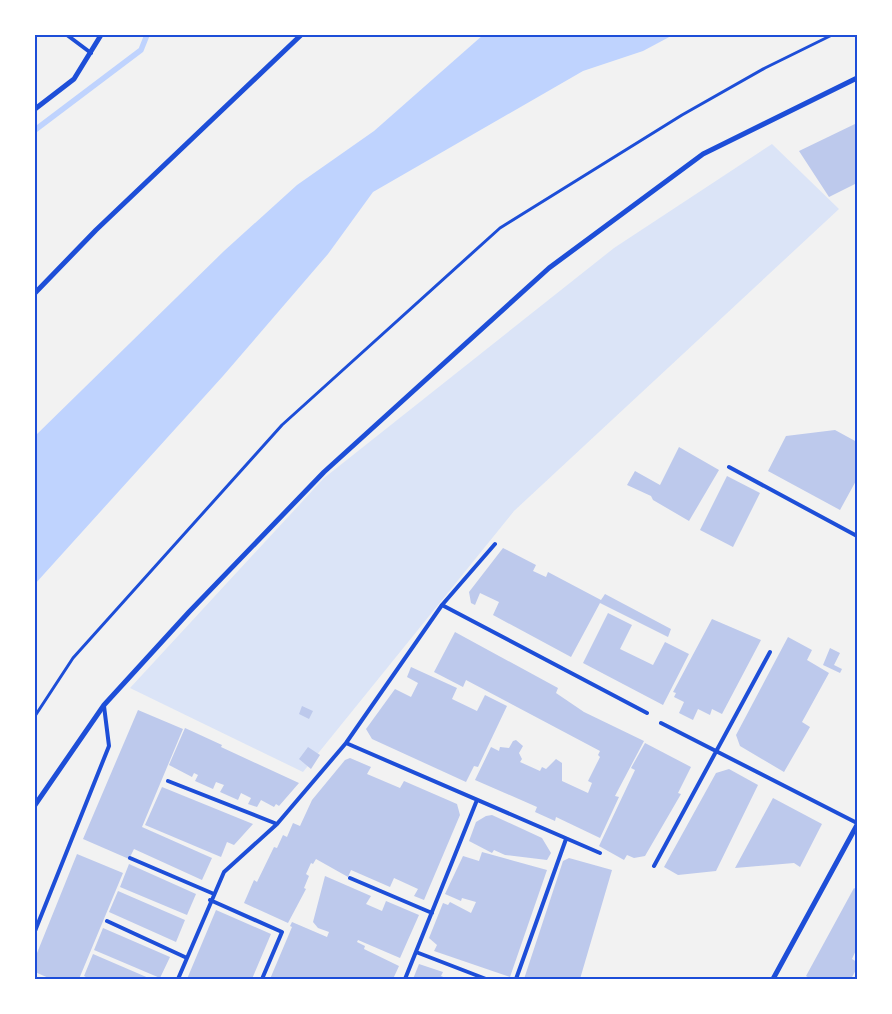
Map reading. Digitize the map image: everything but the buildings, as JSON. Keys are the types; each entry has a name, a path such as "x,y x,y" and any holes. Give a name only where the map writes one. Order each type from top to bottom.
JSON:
{"street":[{"path":"35,109 74,80 92,53 101,35"},
{"path":"35,292 96,230 301,35"},
{"path":"35,805 104,705 189,612 324,472 549,268 704,154 857,78"},
{"path":"773,979 857,824"}],"lane":[{"path":"67,35 92,53"},
{"path":"729,467 857,536"},
{"path":"178,979 210,900 224,872 277,824 346,742 442,605 495,544"},
{"path":"442,605 647,713"},
{"path":"654,866 714,751 770,652"},
{"path":"35,931 109,746 104,705"},
{"path":"661,723 857,824"},
{"path":"346,742 600,853"},
{"path":"168,781 277,824"},
{"path":"404,979 477,800"},
{"path":"516,979 566,839"},
{"path":"130,858 214,894"},
{"path":"350,878 432,913"},
{"path":"210,900 282,932 262,979"},
{"path":"107,921 187,958"},
{"path":"416,952 486,979"}],"path":[{"path":"35,716 73,658 282,425 500,228 682,115 765,68 832,35"}],"shaded area":[{"path":"772,144 839,209 514,511 303,772 130,688 324,478 614,248"}],"water":[{"path":"483,35 673,35 643,51 583,71 373,192 328,254 223,376 35,584 35,436 224,251 297,185 374,131"}],"waterway":[{"path":"35,130 141,50 147,35"}]}
